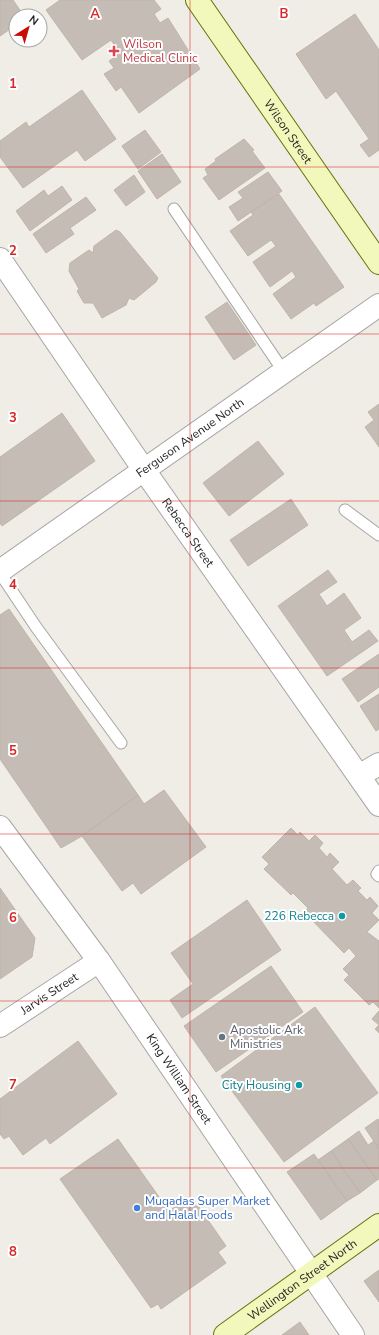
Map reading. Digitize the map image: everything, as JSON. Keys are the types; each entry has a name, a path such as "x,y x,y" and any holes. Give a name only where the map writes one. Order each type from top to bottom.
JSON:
{"main road":[{"name":"Wilson Street","path":"197,0 379,263"},
{"name":"Wellington Street North","path":"225,1335 379,1225"}],"street":[{"name":"Rebecca Street","path":"0,259 144,470 379,805"},
{"name":"Ferguson Avenue North","path":"0,572 379,305"},
{"path":"359,776 379,764"},
{"name":"King William Street","path":"0,827 99,961 353,1335"},
{"name":"Jarvis Street","path":"0,1026 99,961"}],"lane":[{"path":"174,209 284,372"},
{"path":"345,510 379,535"},
{"path":"0,572 36,627 121,743"},
{"path":"379,871 377,874 379,876"}],"building":[{"path":"0,0 13,0 18,8 8,8 8,30 0,36"},
{"path":"60,0 154,0 161,9 154,14 160,23 168,18 200,69 139,113 121,87 116,91 104,74 114,68 109,61 120,53 111,40 82,60 48,13 48,9"},
{"path":"355,14 379,50 379,150 369,157 360,145 369,139 336,91 326,99 296,54"},
{"path":"82,90 116,139 85,161 77,150 23,188 0,157 0,141 26,122 29,127"},
{"path":"145,130 161,152 138,169 122,146"},
{"path":"244,139 254,150 252,151 265,168 219,200 203,178 208,175 205,169 216,161 215,159"},
{"path":"162,154 181,182 157,199 138,171"},
{"path":"268,172 282,191 238,221 229,207 243,198 238,192"},
{"path":"134,175 145,192 126,206 114,190"},
{"path":"62,186 72,200 30,231 16,211 44,190 48,196"},
{"path":"279,194 344,287 316,306 314,303 291,319 273,294 296,277 292,271 270,287 253,262 276,246 271,240 248,256 230,231 253,215 251,212"},
{"path":"86,197 96,210 70,228 74,234 46,253 33,234"},
{"path":"116,230 120,232 158,278 156,282 134,300 129,298 126,305 102,318 93,303 84,303 77,291 79,289 69,271 70,263 89,250 93,253 94,246"},
{"path":"227,302 256,345 234,360 205,317"},
{"path":"379,404 379,447 365,427 374,420 368,412"},
{"path":"62,413 95,461 2,526 0,523 0,457"},
{"path":"258,441 284,474 229,516 203,483"},
{"path":"291,499 308,525 248,566 230,540"},
{"path":"328,570 337,582 319,594 327,606 344,593 361,618 344,630 352,642 369,630 378,641 327,676 278,606"},
{"path":"9,609 138,795 82,836 61,848 0,759 0,615"},
{"path":"379,654 379,687 358,702 342,679"},
{"path":"379,694 379,729 376,731 360,706"},
{"path":"164,790 206,847 141,894 133,883 122,891 82,836 138,795 144,804"},
{"name":"226 Rebecca","path":"291,828 298,835 300,832 309,841 315,835 323,843 319,848 327,857 330,853 339,862 332,869 347,885 353,880 361,888 358,891 367,900 370,897 378,906 372,913 379,920 367,932 379,941 379,1008 373,1002 369,1005 344,980 349,975 343,969 356,956 349,948 344,953 304,912 308,908 293,893 291,895 264,869 269,864 262,857"},
{"path":"0,888 35,938 32,957 0,979"},
{"path":"247,900 281,950 182,1018 170,1000 193,984 171,953"},
{"path":"271,966 303,1012 216,1072 184,1026"},
{"name":"City Housing","path":"315,1007 378,1093 284,1162 221,1076"},
{"path":"379,1011 379,1025 372,1019"},
{"path":"379,1025 379,1033 375,1029"},
{"path":"78,1041 117,1094 50,1144 46,1138 23,1155 9,1136 4,1139 0,1134 0,1099"},
{"path":"378,1119 379,1121 379,1149 365,1128"},
{"path":"359,1131 368,1145 374,1141 379,1149 379,1179 377,1180 348,1139"},
{"path":"118,1139 169,1211 186,1199 189,1204 194,1200 226,1246 218,1252 226,1263 161,1309 158,1304 151,1308 60,1179"},
{"path":"348,1139 377,1180 360,1193 331,1151"},
{"path":"331,1151 360,1193 347,1201 318,1160"},
{"path":"314,1154 347,1201 321,1220 287,1172"},
{"path":"379,1270 379,1302 364,1281"},
{"path":"300,1322 309,1335 282,1335"}],"place":[{"name":"Wilson Medical Clinic","path":"114,51"},
{"name":"226 Rebecca","path":"342,916"},
{"name":"Apostolic Ark Ministries","path":"222,1037"},
{"name":"City Housing","path":"299,1085"},
{"name":"Muqadas Super Market and Halal Foods","path":"137,1208"}]}
